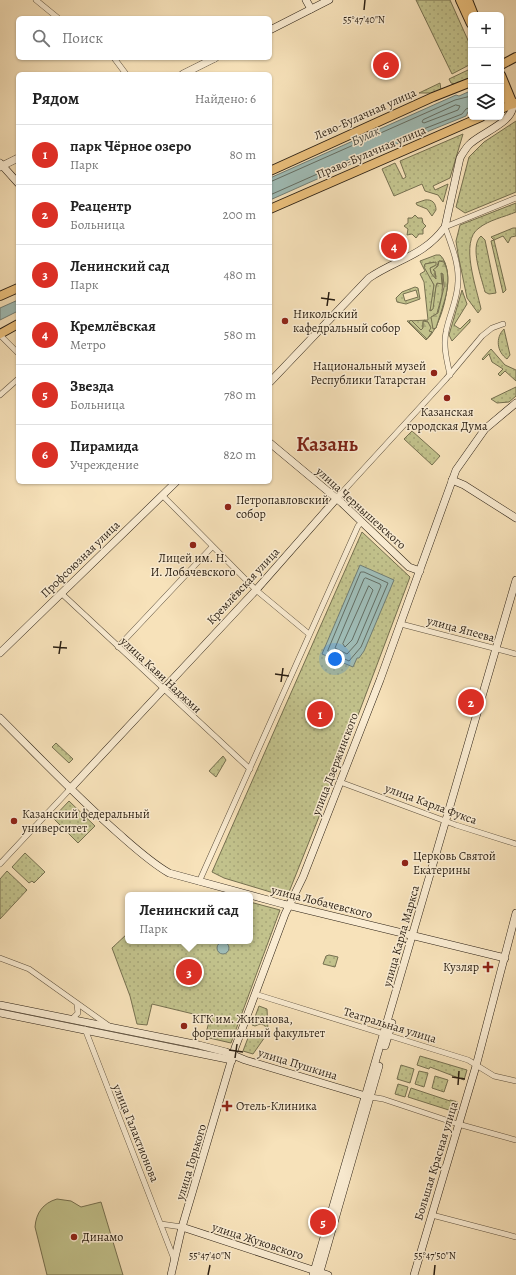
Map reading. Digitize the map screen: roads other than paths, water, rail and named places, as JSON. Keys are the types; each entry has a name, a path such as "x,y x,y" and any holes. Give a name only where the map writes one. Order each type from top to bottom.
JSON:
{"main road":[{"path":"306,0 311,9"},
{"path":"272,29 329,0"},
{"path":"460,0 468,17"},
{"path":"468,0 473,12"},
{"path":"504,64 516,58"},
{"path":"187,72 211,60"},
{"path":"504,81 515,103 513,110 507,118"},
{"name":"Лево-Булачная улица","path":"272,170 432,97 468,83"},
{"path":"504,96 508,101 515,103"},
{"path":"504,108 515,103"},
{"path":"272,380 369,278 380,270 426,248 439,236 445,227 460,158 465,149 471,143 516,112"},
{"name":"Право-Булачная улица","path":"272,207 475,120"},
{"path":"16,159 1,165 16,181"},
{"path":"0,296 16,289"},
{"path":"0,335 16,325"},
{"name":"улица Дзержинского","path":"232,1057 255,994 303,876 401,624 452,480 468,451 485,429 516,403"},
{"name":"улица Чернышевского","path":"272,445 337,498 409,567 420,571"},
{"path":"452,480 464,485 516,518"},
{"name":"Профсоюзная улица","path":"0,653 174,484"},
{"name":"Кремлёвская улица","path":"70,789 256,590 337,498"},
{"name":"улица Карла Маркса","path":"317,1273 498,649 516,580"},
{"name":"улица Карла Маркса","path":"498,649 516,593"},
{"name":"улица Лобачевского","path":"0,718 70,789 158,866 168,873 237,892"},
{"name":"улица Лобачевского","path":"253,896 504,958"},
{"name":"Большая Красная улица","path":"414,1275 476,1066 516,913"},
{"name":"улица Пушкина","path":"0,1005 199,1045 232,1057 368,1097"},
{"name":"улица Пушкина","path":"0,1013 232,1057"},
{"name":"улица Горького","path":"171,1275 182,1227 232,1057"},
{"name":"улица Жуковского","path":"182,1227 317,1273 328,1275"}],"street":[{"path":"36,0 56,16"},
{"path":"116,60 124,72"},
{"path":"450,374 445,348 446,332 457,291 458,280 455,257 445,227 516,198"},
{"name":"Кремлёвская улица","path":"337,498 450,374 482,336 492,328 503,324"},
{"path":"0,335 16,352"},
{"path":"0,395 16,381"},
{"path":"162,496 256,590 309,634"},
{"path":"199,882 309,634 358,526 362,522"},
{"path":"118,647 212,547"},
{"name":"улица Кави Наджми","path":"61,593 162,689 250,769"},
{"name":"улица Япеева","path":"401,624 516,654"},
{"name":"улица Карла Фукса","path":"340,782 448,822 516,844"},
{"name":"Кремлёвская улица","path":"0,864 70,789"},
{"path":"0,958 29,969 77,1005 111,1027"},
{"name":"Театральная улица","path":"255,994 468,1060 494,1076 516,1081"},
{"path":"72,1019 78,1013 77,1005"},
{"name":"улица Галактионова","path":"84,1029 174,1260"},
{"name":"улица Пушкина","path":"368,1097 383,1099 458,1124 516,1140"},
{"path":"432,1215 516,1237"},
{"path":"161,1224 182,1227"}],"water":[{"name":"Булак","path":"468,92 468,112 466,116 387,148 272,199 272,177 456,95 459,96"},
{"path":"16,301 16,312 0,320 0,308"},
{"path":"360,565 394,580 364,651 359,658 357,658 353,667 322,654"},
{"path":"219,944 227,944 229,946 229,950 225,954 221,954 217,950 217,946"}],"place":[{"name":"Пирамида","path":"386,65"},
{"name":"Кремлёвская","path":"394,246"},
{"name":"Никольский кафедральный собор","path":"285,321"},
{"name":"Национальный музей Республики Татарстан","path":"434,373"},
{"name":"Казанская городская Дума","path":"447,398"},
{"name":"Петропавловский собор","path":"228,507"},
{"name":"Лицей им. Н. И. Лобачевского","path":"193,545"},
{"name":"Реацентр","path":"471,702"},
{"name":"парк Чёрное озеро","path":"320,714"},
{"name":"Казанский федеральный университет","path":"14,821"},
{"name":"Церковь Святой Екатерины","path":"405,863"},
{"name":"Кузляр","path":"488,967"},
{"name":"Ленинский сад","path":"189,972"},
{"name":"КГК им. Жиганова, фортепианный факультет","path":"184,1026"},
{"name":"Отель-Клиника","path":"227,1106"},
{"name":"Звезда","path":"323,1222"},
{"name":"Динамо","path":"74,1237"}],"district":[{"name":"Казань","path":"327,444"}]}
